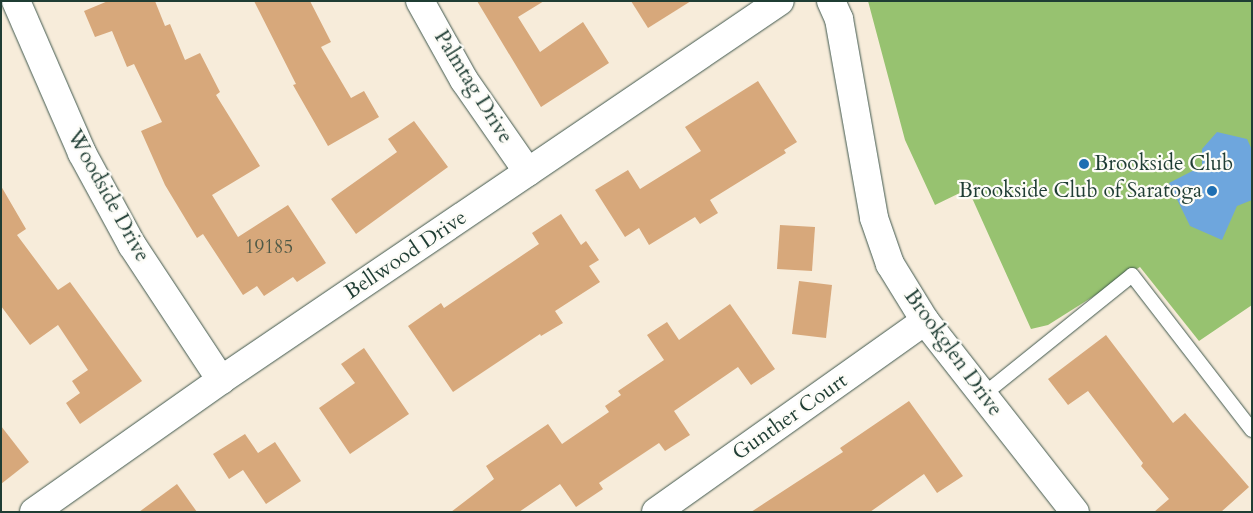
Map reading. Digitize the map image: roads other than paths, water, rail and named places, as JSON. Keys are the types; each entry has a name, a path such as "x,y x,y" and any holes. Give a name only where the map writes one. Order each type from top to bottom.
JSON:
{"street":[{"name":"Woodside Drive","path":"16,1 82,153 132,245 221,380"},
{"name":"Palmtag Drive","path":"420,1 464,80 528,172"},
{"name":"Bellwood Drive","path":"34,512 221,380 780,1"},
{"name":"Brookglen Drive","path":"836,3 851,79 874,218 890,264 925,321 1075,512"},
{"name":"Gunther Court","path":"656,512 925,321"}],"lane":[{"path":"983,395 1132,275 1252,430"}],"water":[{"name":"Brookside Club of Saratoga","path":"1217,132 1247,139 1252,150 1252,200 1237,206 1222,240 1190,226 1169,183 1202,166 1202,149"}],"place":[{"name":"Brookside Club","path":"1084,164"},
{"name":"Brookside Club of Saratoga","path":"1212,191"}]}
